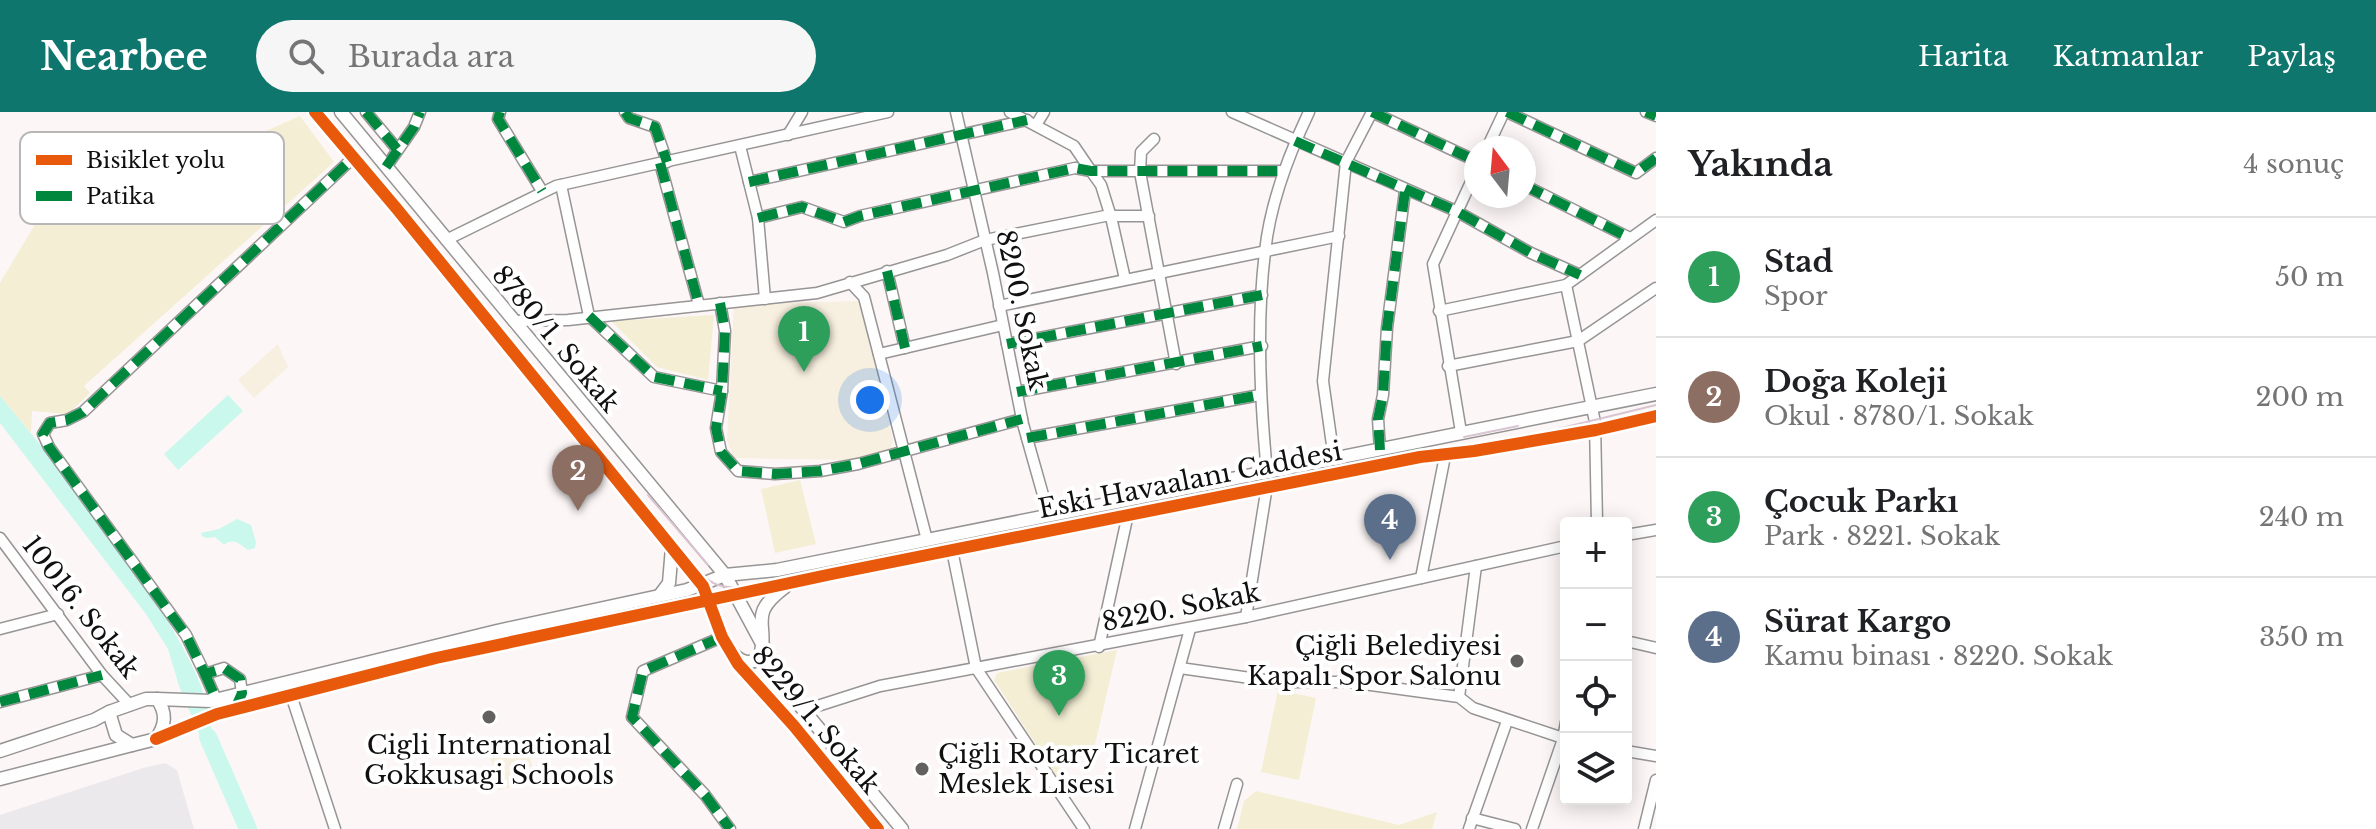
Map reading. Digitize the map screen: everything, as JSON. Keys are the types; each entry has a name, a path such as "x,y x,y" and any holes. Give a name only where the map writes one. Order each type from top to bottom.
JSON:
{"street":[{"name":"8229/1. Sokak","path":"315,112 703,586 732,655 878,829"},
{"name":"8780/1. Sokak","path":"341,112 725,575 734,596"},
{"path":"366,112 397,149"},
{"path":"386,167 414,127 420,112"},
{"path":"500,112 498,119 542,191"},
{"path":"625,112 629,118 655,127 699,305"},
{"path":"788,135 802,112"},
{"path":"446,240 542,191 561,185 888,112"},
{"name":"8200. Sokak","path":"956,112 1022,419 1049,516"},
{"path":"1010,112 1074,146 1101,185 1125,279"},
{"path":"749,182 961,135 1032,123 1044,112"},
{"path":"1232,112 1456,211 1531,253 1580,275"},
{"path":"1267,472 1260,395 1265,251 1283,171 1309,112"},
{"path":"1334,459 1323,381 1346,162 1372,112 1464,155"},
{"path":"1493,136 1505,112 1636,173 1656,158"},
{"path":"1646,112 1656,116"},
{"path":"1154,139 1141,152 1140,172 1176,364"},
{"path":"740,146 758,218 765,299"},
{"path":"284,223 354,157"},
{"path":"758,218 802,207 844,222 1075,168 1140,172 1283,171"},
{"path":"561,185 589,316 654,377 722,391"},
{"path":"1380,450 1378,419 1405,191"},
{"path":"1536,191 1630,238"},
{"path":"1461,432 1433,264 1464,195"},
{"path":"513,321 568,320 817,293 947,255 985,240 1111,217 1149,216"},
{"path":"1439,311 1566,285 1656,220"},
{"path":"214,700 186,635 49,447 43,434 50,423 67,420 83,412 283,224"},
{"path":"999,306 1339,236"},
{"path":"887,271 905,348"},
{"path":"850,282 864,297 927,540"},
{"path":"1566,285 1596,430 1597,517"},
{"path":"1448,366 1578,341 1656,288"},
{"path":"1007,344 1262,295"},
{"path":"720,303 725,331 722,391 716,428 721,452 738,471 775,474 820,471 858,464 1022,419"},
{"path":"879,354 1003,325"},
{"path":"1017,392 1262,346"},
{"name":"Eski Havaalanı Caddesi","path":"157,699 214,700 703,586 725,575 777,570 1656,394"},
{"path":"1027,438 1260,395"},
{"name":"Eski Havaalanı Caddesi","path":"156,739 217,714 451,655 1267,486 1420,457 1445,456 1596,430 1656,416"},
{"path":"1421,578 1445,456"},
{"path":"1246,617 1267,486"},
{"path":"1099,647 1128,514"},
{"path":"1632,534 1656,530"},
{"name":"10016. Sokak","path":"0,538 102,675 128,703"},
{"name":"8220. Sokak","path":"805,710 880,686 1190,629 1560,547"},
{"path":"660,595 669,583 672,548"},
{"path":"952,550 976,668 1084,829"},
{"path":"1459,697 1476,566"},
{"path":"732,655 743,662 752,663 759,659 763,648 761,617 767,600 791,583"},
{"name":"8229/1. Sokak","path":"734,596 787,690 902,829"},
{"path":"0,629 58,614"},
{"path":"1135,829 1190,629"},
{"path":"722,637 643,671 632,717 705,795 730,829"},
{"path":"1632,642 1656,648"},
{"path":"205,674 224,668 240,679 242,693 235,709"},
{"path":"1180,668 1278,682 1349,682 1459,697 1473,708 1560,738"},
{"path":"0,702 102,675"},
{"path":"291,695 335,829"},
{"path":"0,751 128,703 157,699 165,715 162,732 156,739 0,779"},
{"path":"109,712 116,735 132,745"},
{"path":"1469,829 1507,721"},
{"path":"1532,829 1560,750"},
{"path":"1632,752 1656,756"},
{"path":"1644,829 1656,780"},
{"path":"1224,829 1237,784"},
{"path":"1472,818 1515,829"}],"shaded area":[{"path":"300,116 334,162 284,207 284,132 263,132"},
{"path":"35,224 265,224 84,386 90,393 68,414 32,411 31,433 0,396 0,283"},
{"path":"863,301 893,441 891,448 852,460 734,458 727,440 734,304"},
{"path":"714,315 708,380 657,367 611,321"},
{"path":"278,344 288,367 254,398 238,380"},
{"path":"228,395 243,411 178,470 164,454"},
{"path":"0,396 108,531 157,603 197,676 213,735 201,738 179,686 168,649 146,614 0,423"},
{"path":"800,480 816,544 775,553 761,489"},
{"path":"237,519 251,525 255,548 248,550 234,542 224,545 215,537 202,536 201,533 219,529"},
{"path":"1117,650 1092,757 1062,752 1058,778 994,680 997,673"},
{"path":"1278,690 1316,698 1299,780 1261,772"},
{"path":"528,748 536,781 498,790 490,756"},
{"path":"165,763 177,770 194,829 0,829 0,815"},
{"path":"1256,791 1399,825 1437,812 1432,829 1237,829 1244,801"}],"waterway":[{"path":"208,737 248,829"}],"tram line":[{"path":"323,112 627,481 682,555 707,579 722,586 750,586 1429,451 1529,436 1656,405"},
{"path":"1464,437 1518,426"},
{"path":"648,495 708,565"}],"marked path":[{"path":"366,112 397,149"},
{"path":"386,167 414,127 420,112"},
{"path":"500,112 498,119 542,191"},
{"path":"625,112 629,118 655,127 667,162"},
{"path":"1372,112 1464,155"},
{"path":"1507,112 1636,173 1656,158"},
{"path":"1646,112 1656,116"},
{"path":"749,182 1027,120"},
{"path":"1295,141 1456,211 1531,253 1580,275"},
{"path":"284,223 354,157"},
{"path":"660,163 699,305"},
{"path":"758,218 802,207 844,222 1075,168 1091,171 1283,171"},
{"path":"1380,450 1378,419 1405,191"},
{"path":"1536,191 1630,238"},
{"path":"235,709 242,693 240,679 224,668 205,674 186,635 49,447 43,434 50,423 67,420 83,412 283,224"},
{"path":"887,271 905,348"},
{"path":"1007,344 1262,295"},
{"path":"720,303 725,331 722,391 716,428 721,452 738,471 775,474 820,471 858,464 1022,419"},
{"path":"589,316 654,377 722,391"},
{"path":"1017,392 1262,346"},
{"path":"1027,438 1260,395"},
{"path":"722,637 643,671 632,717 705,795 730,829"},
{"path":"205,674 216,699"},
{"path":"0,702 102,675"}],"cycle path":[{"path":"315,112 703,586 722,637 738,664 794,726 878,829"},
{"path":"156,739 217,714 436,658 832,574 1420,457 1596,430 1656,416"}],"place":[{"name":"Stad","path":"804,372"},
{"name":"Doğa Koleji","path":"578,511"},
{"name":"Sürat Kargo","path":"1390,560"},
{"name":"Çiğli Belediyesi Kapalı Spor Salonu","path":"1517,661"},
{"name":"Çocuk Parkı","path":"1059,716"},
{"name":"Cigli International Gokkusagi Schools","path":"489,717"},
{"name":"Çiğli Rotary Ticaret Meslek Lisesi","path":"922,769"}]}
